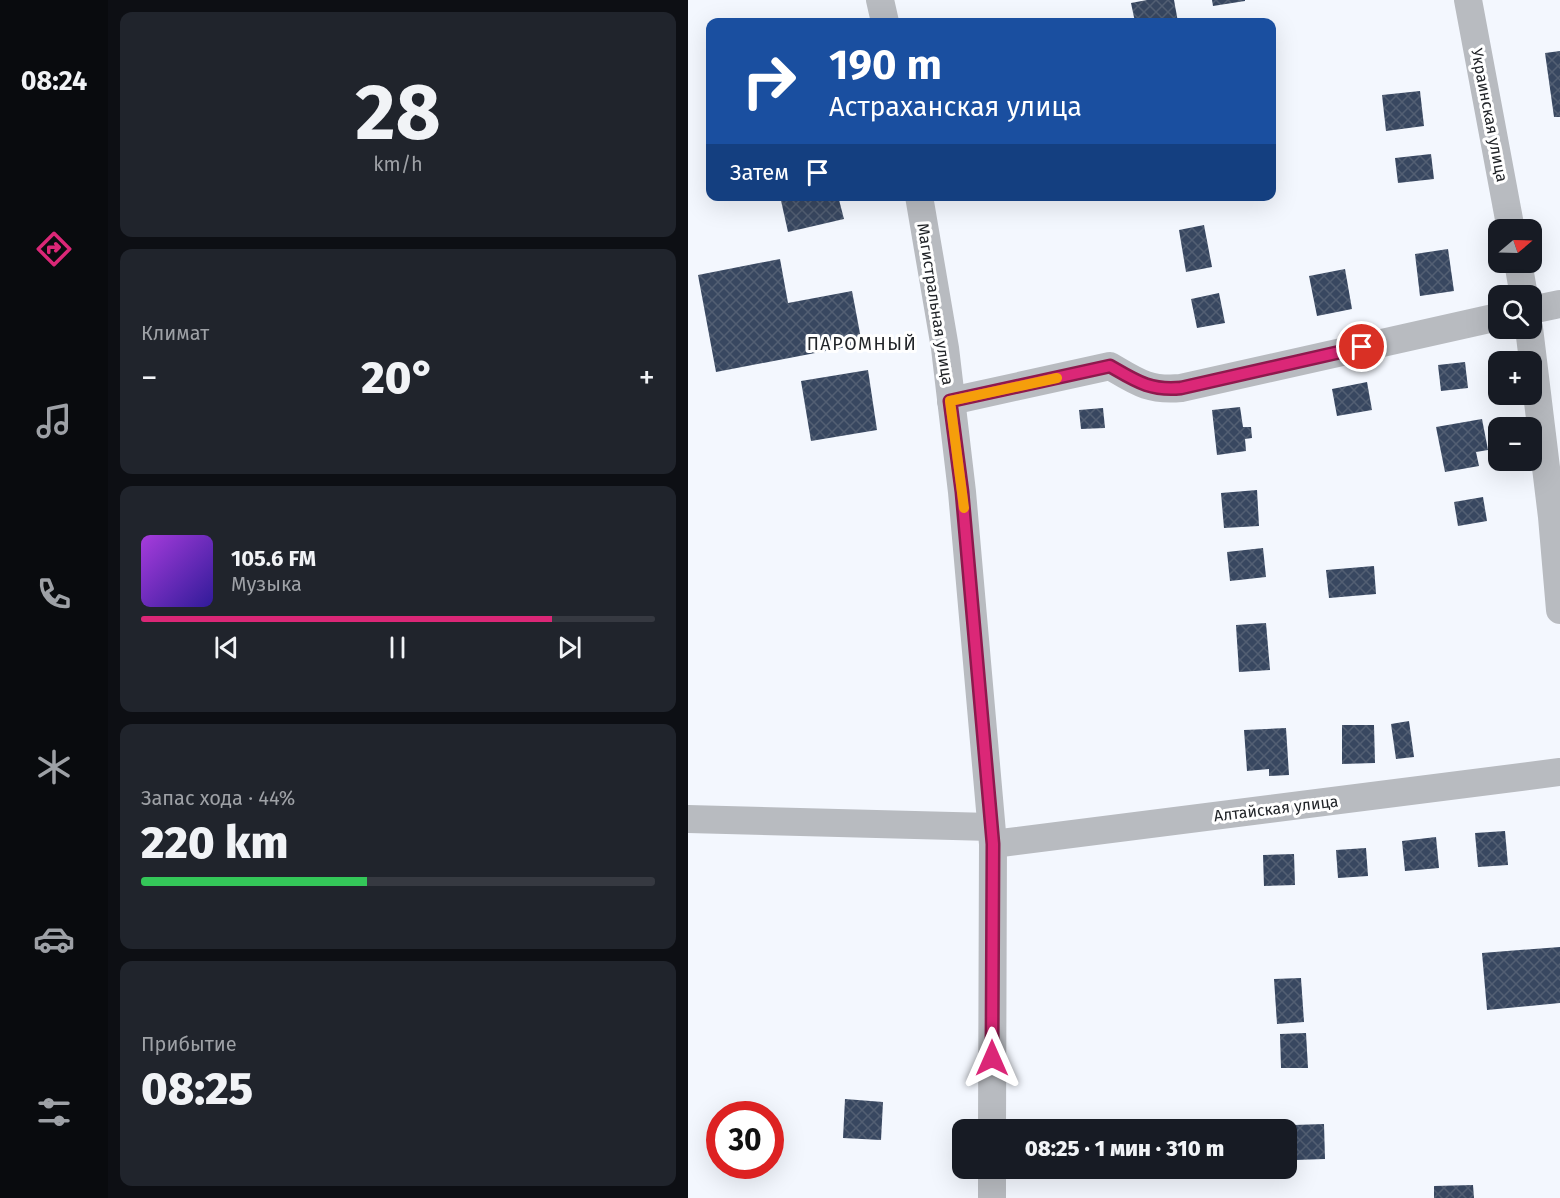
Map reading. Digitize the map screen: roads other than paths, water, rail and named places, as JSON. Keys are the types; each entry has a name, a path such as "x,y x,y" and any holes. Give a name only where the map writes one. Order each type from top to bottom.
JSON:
{"street":[{"path":"880,0 884,18"},
{"name":"Украинская улица","path":"1468,0 1509,219"},
{"name":"Магистральная улица","path":"920,201 945,348 962,492 992,836 992,1119"},
{"path":"1542,308 1560,304"},
{"path":"950,401 1110,366 1140,383 1159,390 1181,388 1488,319"},
{"path":"1530,339 1552,517 1560,610"},
{"name":"Алтайская улица","path":"688,819 992,836 1560,772"},
{"path":"992,1179 992,1198"}],"district":[{"name":"ПАРОМНЫЙ","path":"862,344"}]}
